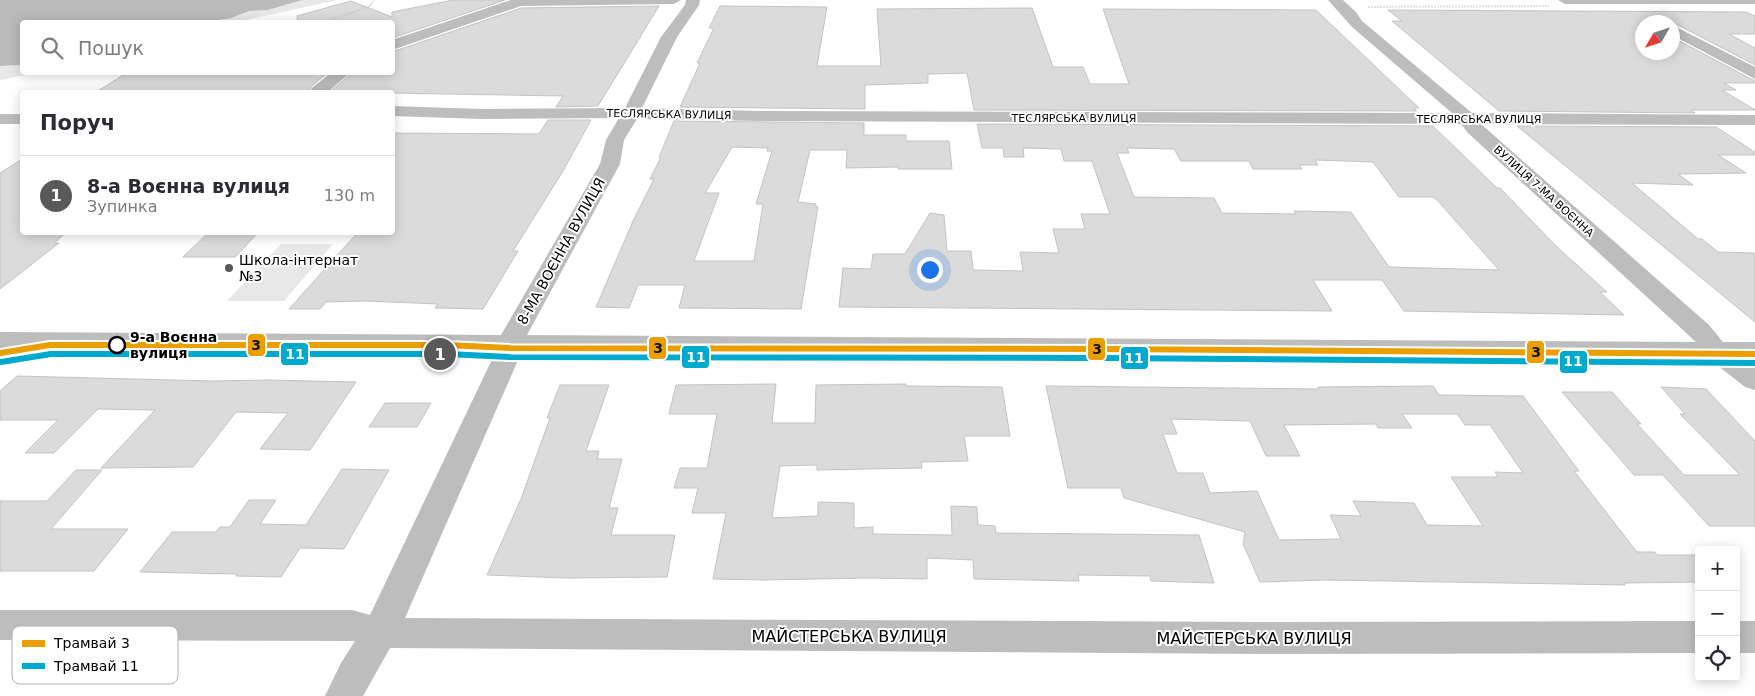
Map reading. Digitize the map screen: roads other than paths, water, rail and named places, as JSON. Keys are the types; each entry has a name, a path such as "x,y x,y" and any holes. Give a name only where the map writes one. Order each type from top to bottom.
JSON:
{"street":[{"path":"395,44 503,6 521,2 674,0"},
{"name":"8-МА ВОЄННА ВУЛИЦЯ","path":"344,696 354,675 380,633 512,342 610,164 615,140 631,113 669,37 692,6 693,0"},
{"name":"ВУЛИЦЯ 7-МА ВОЄННА","path":"1335,0 1352,15 1357,24 1468,119 1475,129 1700,330 1716,350 1755,381"},
{"path":"1565,0 1755,0"},
{"path":"1619,0 1644,14"},
{"path":"1680,33 1755,74"},
{"path":"320,90 339,75"},
{"name":"ТЕСЛЯРСЬКА ВУЛИЦЯ","path":"395,111 482,114 631,113 762,116 1755,120"},
{"path":"0,119 20,119"},
{"path":"0,340 1755,350"},
{"name":"МАЙСТЕРСЬКА ВУЛИЦЯ","path":"0,625 352,625 380,633 1251,638 1695,638"},
{"path":"1740,637 1755,637"}],"tram line":[{"name":"3","path":"0,353 50,345 447,345 510,348 1105,349 1755,354"},
{"name":"11","path":"1,362 51,354 447,354 510,357 1105,358 1755,363"}],"place":[{"name":"Школа-інтернат №3","path":"229,268"},
{"name":"9-а Воєнна вулиця","path":"117,345"},
{"name":"8-а Воєнна вулиця","path":"440,354"}]}
